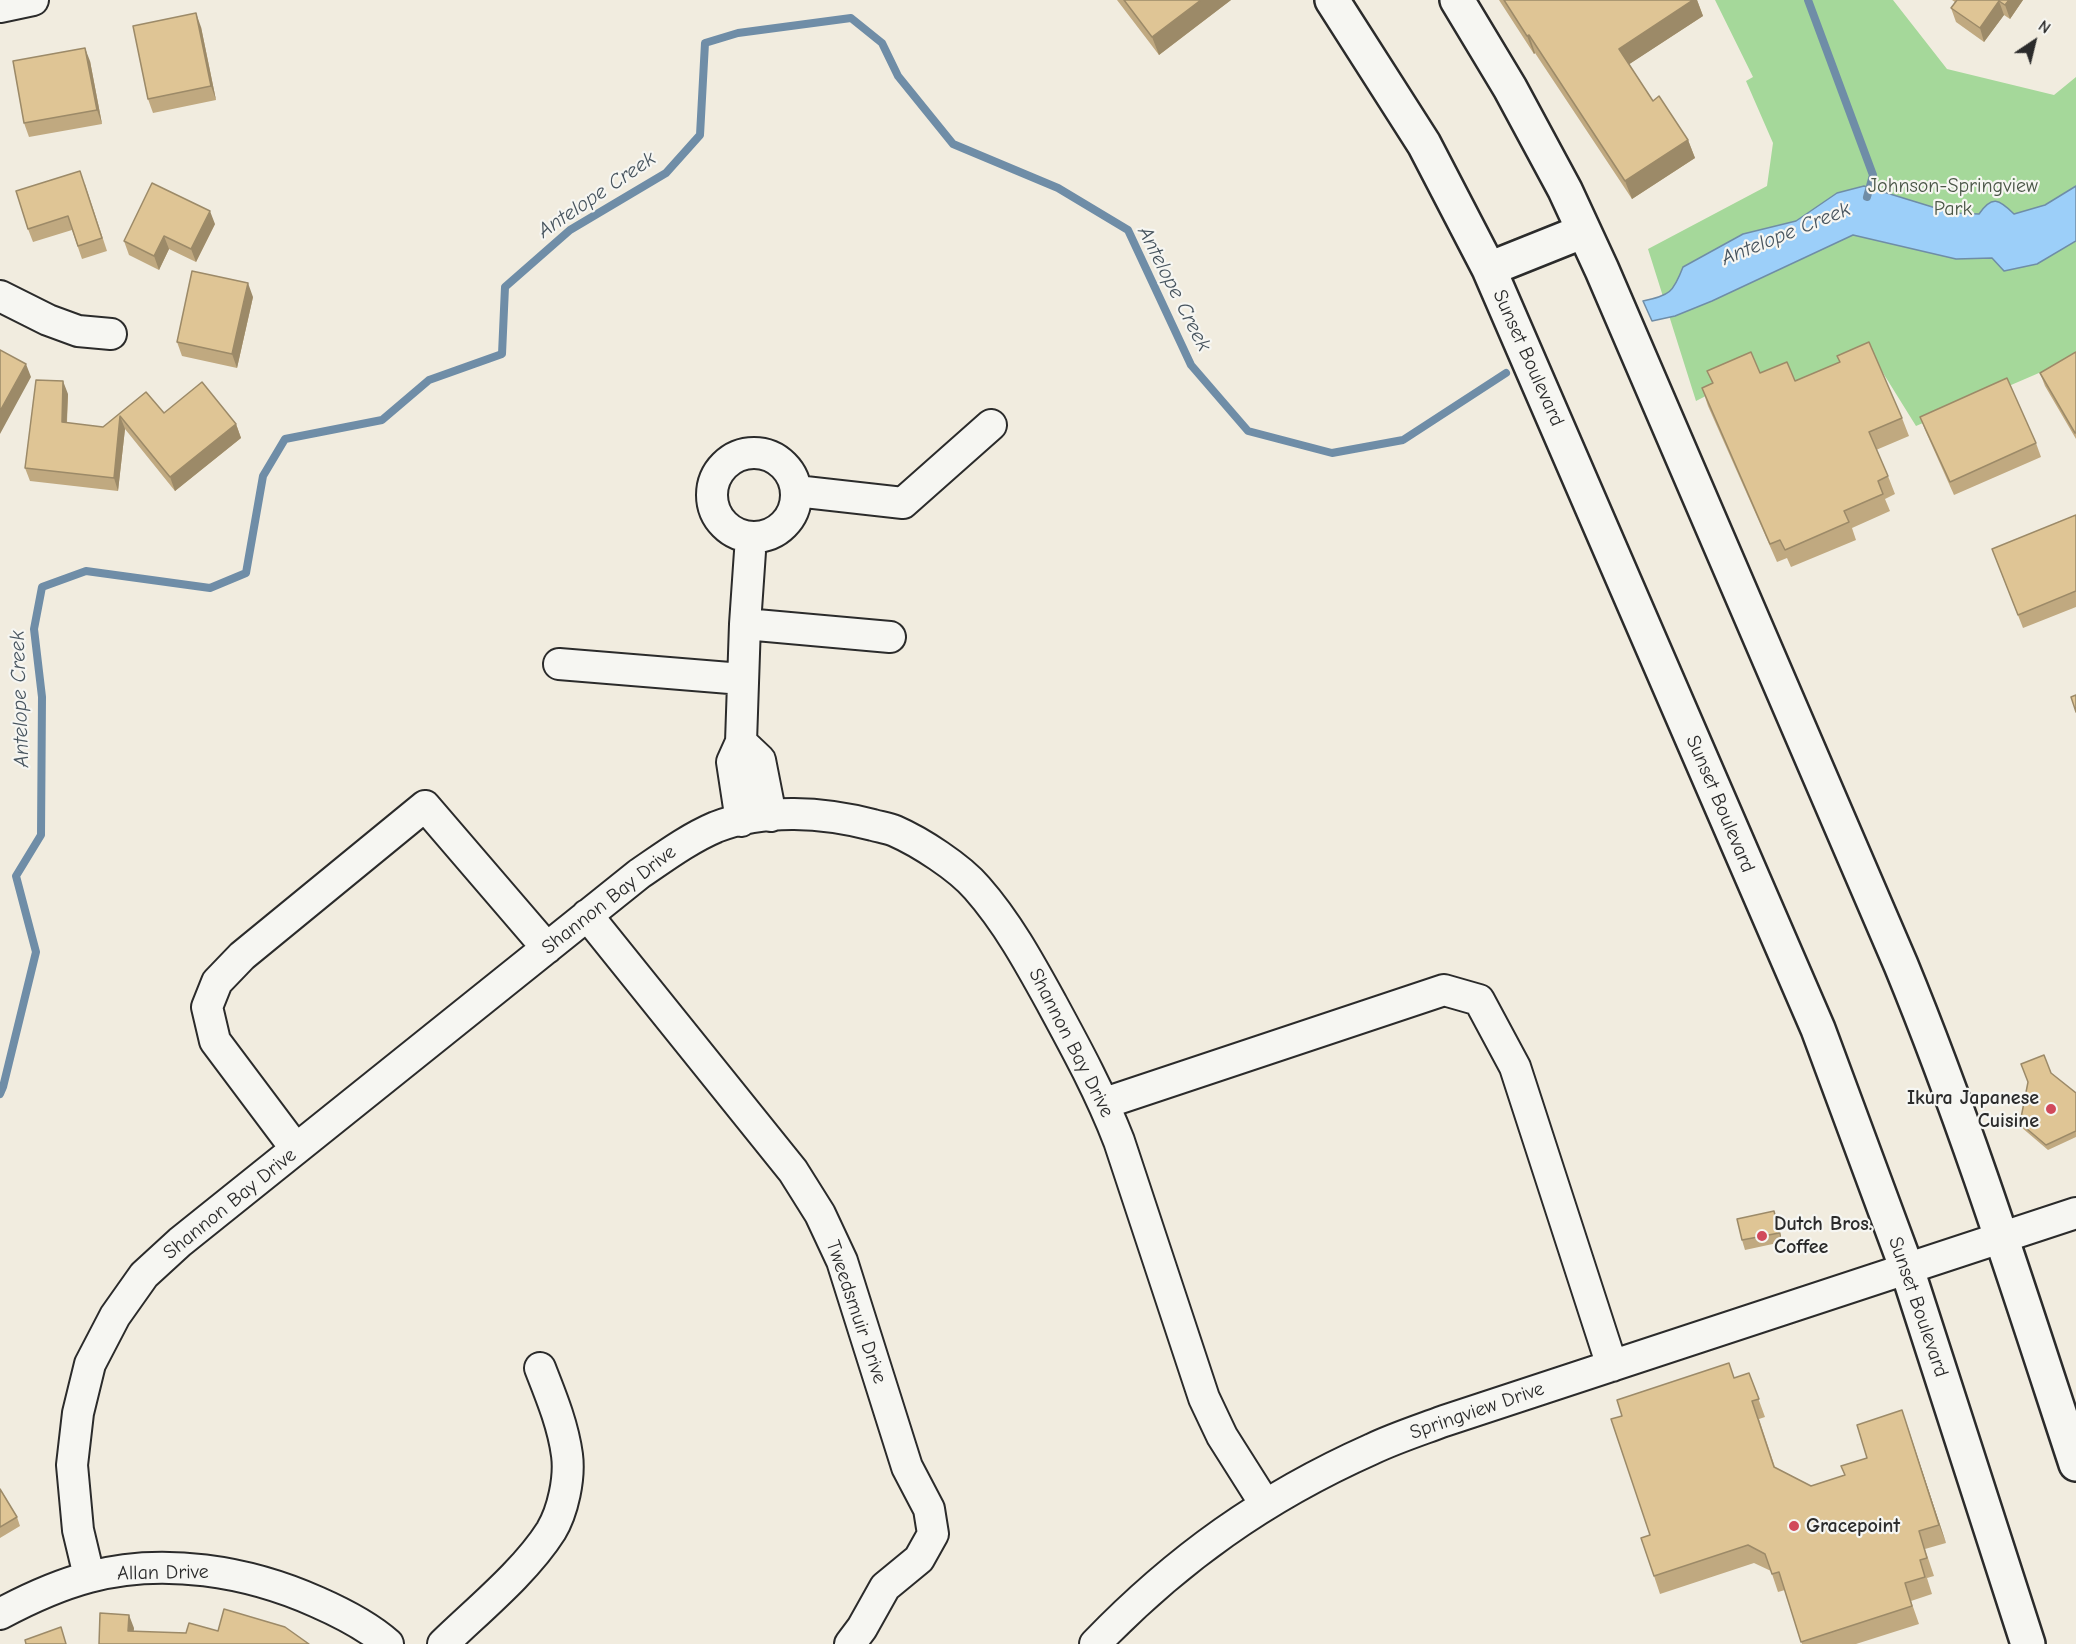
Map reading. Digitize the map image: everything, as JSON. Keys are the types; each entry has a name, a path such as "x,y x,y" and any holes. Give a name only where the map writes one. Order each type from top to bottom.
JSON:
{"main road":[{"name":"Sunset Boulevard","path":"1332,0 1424,144 1488,269 1818,1029 1906,1269 2028,1644"},
{"path":"1458,0 1565,190 1584,231 1901,965 1936,1049 2076,1464"},
{"path":"1488,269 1584,231"}],"street":[{"path":"0,7 33,0"},
{"path":"0,296 48,320 78,331 111,334"},
{"path":"796,490 903,503 991,425"},
{"path":"757,452 773,457 786,467 795,481 797,498 792,514 782,527 768,535 752,537 735,533 722,522 714,508 712,492 716,476 726,463 741,455 757,452"},
{"path":"741,821 732,762 741,742 742,679 752,537"},
{"path":"745,624 890,637"},
{"path":"559,664 742,679"},
{"path":"741,742 760,760 771,816"},
{"path":"296,1149 215,1041 207,1007 217,982 242,956 425,806 547,948"},
{"name":"Shannon Bay Drive","path":"89,1576 78,1530 72,1465 78,1413 90,1364 115,1316 144,1275 180,1242 639,874 682,844 717,827 757,816 808,814 850,819 894,831 943,859 976,886 1005,923 1089,1070 1105,1103 1204,1398 1222,1436 1266,1504"},
{"name":"Tweedsmuir Drive","path":"587,915 793,1171 820,1214 842,1261 907,1467 929,1509 933,1534 919,1558 885,1587 862,1628 850,1644"},
{"path":"1105,1103 1444,990 1479,1000 1515,1067 1612,1366"},
{"name":"Springview Drive","path":"1095,1644 1187,1558 1266,1504 1311,1478 1373,1448 1444,1421 2076,1213"},
{"path":"443,1644 528,1560 552,1529 566,1491 567,1457 561,1425 540,1368"},
{"name":"Allan Drive","path":"0,1614 44,1593 89,1576 138,1569 193,1568 243,1576 291,1590 340,1612 388,1644"}],"green space":[{"name":"Johnson-Springview Park","path":"1715,0 1893,0 1947,69 2054,95 2076,77 2076,357 1916,426 1875,360 1767,391 1757,370 1696,401 1648,249 1767,186 1773,143 1746,81 1753,77"}],"water":[{"path":"1864,186 1952,213 1979,214 1988,204 1996,201 2014,214 2045,205 2076,186 2076,241 2037,264 2004,271 1992,258 1956,259 1853,235 1712,301 1675,316 1652,321 1643,301 1669,292 1683,267 1743,234 1796,221 1837,193"}],"building":[{"path":"1124,0 1201,0 1152,37"},
{"path":"1504,0 1693,0 1619,49 1653,101 1659,96 1688,140 1625,181"},
{"path":"1957,0 2009,0 2005,5 1999,1 1980,28 1951,8"},
{"path":"196,13 211,86 148,99 133,26"},
{"path":"85,48 97,110 24,123 13,61"},
{"path":"80,171 102,238 78,246 68,216 28,229 16,191"},
{"path":"152,183 210,211 191,249 164,236 154,256 124,241"},
{"path":"192,271 248,283 232,354 177,342"},
{"path":"1869,342 1902,418 1869,432 1888,476 1878,481 1883,494 1844,511 1849,522 1785,550 1780,540 1770,544 1702,388 1713,383 1707,371 1751,352 1760,373 1787,362 1795,381 1840,362 1837,356"},
{"path":"0,350 26,364 0,411"},
{"path":"2076,352 2076,433 2075,433 2040,373"},
{"path":"2007,378 2036,443 1950,482 1920,417"},
{"path":"36,380 63,381 62,422 103,427 146,392 164,413 202,382 236,424 170,477 120,416 114,478 25,468"},
{"path":"2076,515 2076,591 2018,615 1992,549"},
{"path":"2076,695 2076,712 2071,697"},
{"name":"Ikura Japanese Cuisine","path":"2044,1055 2051,1073 2076,1093 2076,1131 2046,1145 2020,1123 2028,1082 2021,1064"},
{"path":"1774,1211 1779,1233 1742,1240 1737,1219"},
{"name":"Gracepoint","path":"1729,1363 1734,1378 1749,1373 1759,1399 1752,1401 1774,1467 1811,1486 1845,1475 1841,1466 1867,1458 1857,1425 1902,1410 1939,1525 1919,1531 1927,1558 1920,1560 1925,1577 1905,1583 1912,1606 1801,1642 1779,1572 1772,1574 1765,1554 1748,1545 1654,1576 1641,1538 1650,1535 1611,1419 1622,1416 1617,1400"},
{"path":"0,1489 17,1517 0,1527"},
{"path":"224,1609 285,1627 309,1644 99,1644 100,1613 129,1615 128,1631 186,1633 189,1623 218,1631"},
{"path":"61,1627 66,1644 26,1644 25,1640"}],"waterway":[{"path":"1808,0 1873,175 1867,197"},
{"name":"Antelope Creek","path":"0,1094 36,952 16,876 41,835 42,697 34,629 42,587 86,571 210,588 246,573 263,476 285,439 382,420 429,380 502,354 505,287 570,230 666,173 700,135 705,43 738,33 851,18 882,43 898,76 953,144 1058,188 1128,230 1191,365 1248,431 1332,453 1403,440 1506,373"}],"place":[{"name":"Ikura Japanese Cuisine","path":"2051,1109"},
{"name":"Dutch Bros. Coffee","path":"1762,1236"},
{"name":"Gracepoint","path":"1794,1526"}]}
